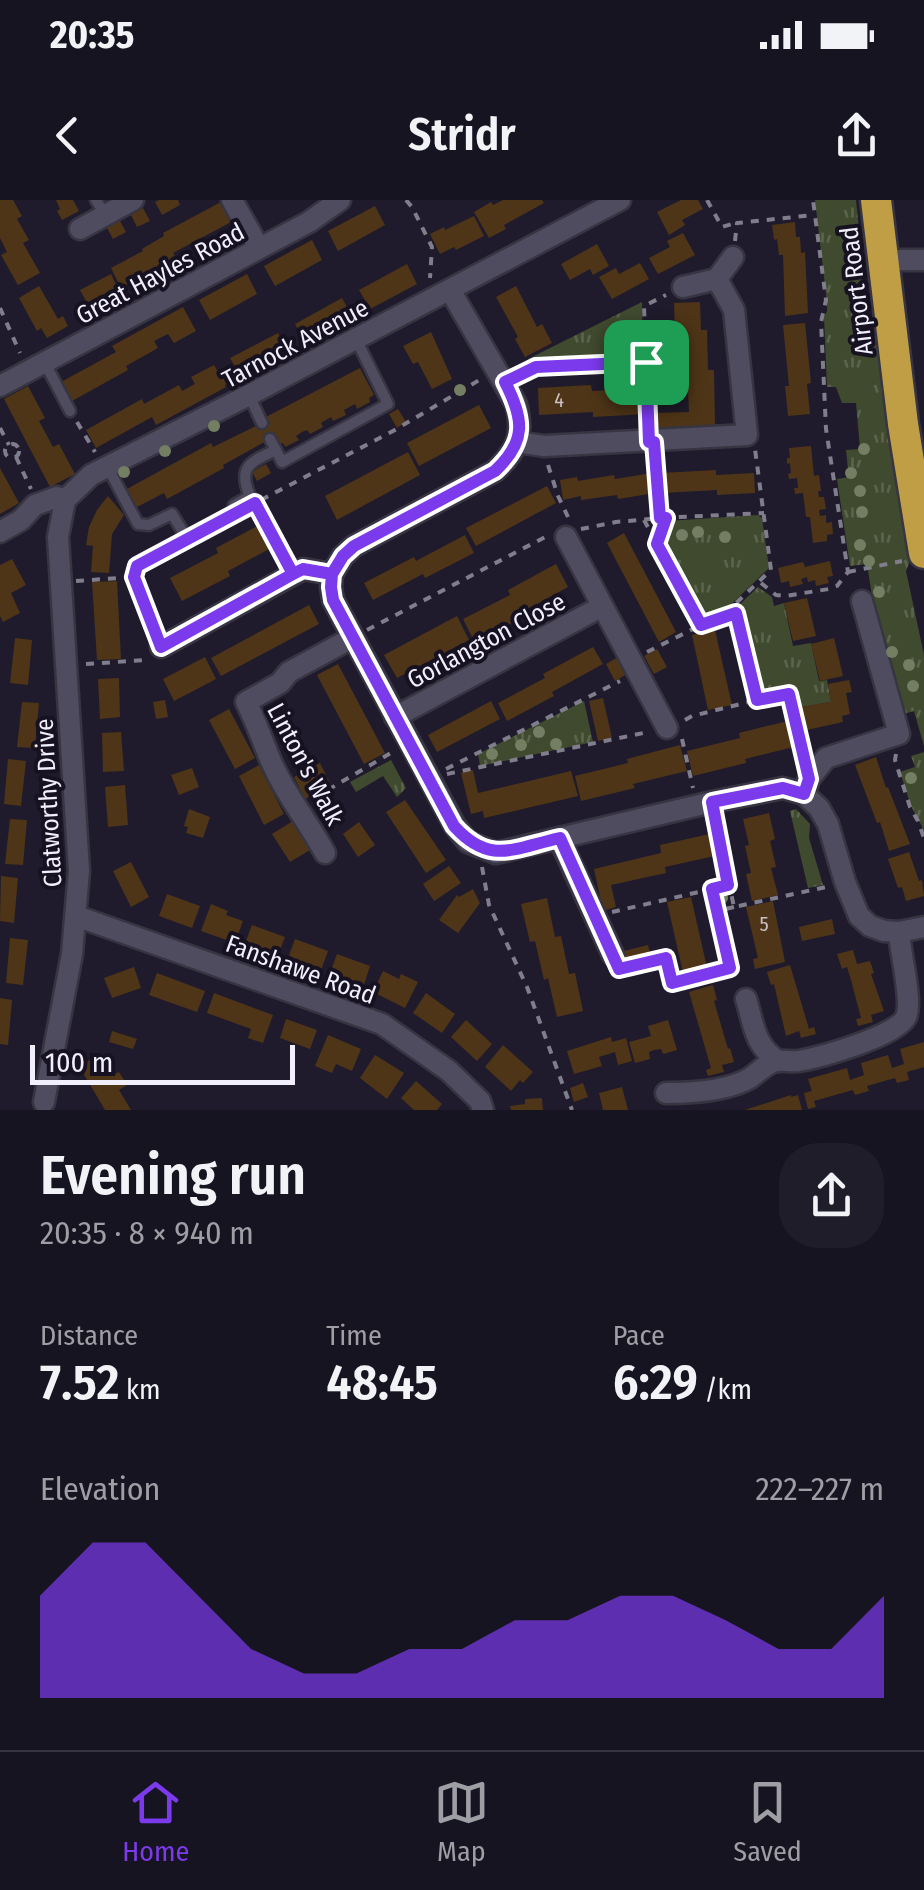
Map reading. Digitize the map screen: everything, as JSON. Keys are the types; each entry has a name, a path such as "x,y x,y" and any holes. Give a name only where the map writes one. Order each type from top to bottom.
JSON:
{"highway":[{"name":"Airport Road","path":"876,200 917,549"}],"street":[{"path":"80,229 100,208 132,200"},
{"path":"232,200 258,248"},
{"name":"Great Hayles Road","path":"0,386 309,222 340,200"},
{"name":"Tarnock Avenue","path":"0,532 21,520 34,506 57,496 65,500 90,475 620,200"},
{"path":"683,287 716,278 733,257"},
{"path":"881,260 924,260"},
{"path":"517,442 544,446 748,436 734,310 716,278"},
{"path":"443,294 516,404 521,423 517,442 510,457 495,471 354,546 332,574 331,587 333,600 394,717 454,826 468,842 496,852 705,804 806,786 826,758 899,734 862,601"},
{"name":"Clatworthy Drive","path":"42,1108 72,954 79,871 58,538 65,500"},
{"name":"Gorlangton Close","path":"565,533 667,728"},
{"path":"161,647 303,569 332,574"},
{"name":"Gorlangton Close","path":"394,717 601,606"},
{"name":"Linton's Walk","path":"325,853 268,755 246,702 280,683 288,672 352,638"},
{"path":"806,786 828,824 858,916 884,931 924,927"},
{"path":"560,838 614,955"},
{"name":"Fanshawe Road","path":"76,916 382,1024 449,1070 480,1101 483,1110"},
{"path":"746,998 758,1043 778,1060 796,1062 884,1035 900,1026 907,1015 909,999 899,932"},
{"path":"666,1093 704,1092 748,1079 778,1060"}],"lane":[{"path":"237,508 250,496 243,472 273,444 282,462 388,404 356,339"},
{"path":"36,367 70,411"},
{"path":"249,395 262,424"},
{"path":"107,469 138,524 149,526 172,514 183,532"}],"path":[{"path":"406,200 432,246 431,288 443,294"},
{"path":"707,200 735,242 737,223"},
{"path":"813,200 826,300 821,322 826,429 848,572"},
{"path":"722,227 814,215"},
{"path":"657,544 663,518 651,442 644,306 683,287"},
{"path":"0,308 36,367"},
{"path":"293,574 255,503 501,376 536,367 646,362"},
{"path":"70,411 107,469"},
{"path":"0,428 9,446 18,448 16,457 32,490 29,497 34,506"},
{"path":"720,618 772,570 753,435"},
{"path":"544,446 565,533"},
{"path":"66,665 149,660 161,647 134,577 137,566 237,508"},
{"path":"352,638 565,533 616,522 764,513"},
{"path":"644,520 701,625"},
{"path":"759,582 785,596 829,590 848,572 917,549"},
{"path":"61,583 134,577"},
{"path":"734,605 757,700"},
{"path":"428,778 701,625 736,613"},
{"path":"734,907 679,724 692,716 789,694 806,786"},
{"path":"428,778 667,728"},
{"path":"899,734 894,760 924,838"},
{"path":"297,808 408,742"},
{"path":"480,848 488,904 527,987 572,1110"},
{"path":"717,911 845,882"},
{"path":"596,916 712,889 730,968 672,983 666,958 619,969 614,955"}],"green space":[{"path":"815,200 856,200 870,336 877,336 912,556 906,571 924,655 924,746 914,711 900,715 875,615 867,564 850,566 837,479 849,477 846,450 860,449 856,403 842,403 836,387 827,387 827,302"},
{"path":"642,302 643,359 531,365 528,359"},
{"path":"758,515 762,518 769,568 717,618 701,621 659,544 668,521"},
{"path":"758,587 772,597 774,606 784,603 793,646 811,643 819,681 827,680 831,702 802,707 807,730 803,730 795,689 760,698 739,605"},
{"path":"584,701 593,742 480,766 478,754"},
{"path":"924,752 924,830 900,772 915,767 911,756"},
{"path":"391,760 406,788 397,797 383,776 356,792 350,782"},
{"path":"796,809 810,824 809,838 823,885 808,888 790,811"}],"building":[{"path":"0,200 13,200 22,216 17,219 29,240 23,243 40,273 18,285 1,255 7,252 0,238"},
{"path":"56,200 73,200 79,211 62,220"},
{"path":"178,200 180,205 162,215 155,202"},
{"path":"503,200 544,203 489,238 474,212"},
{"path":"681,200 698,200 703,209 682,220 685,225 669,235 657,212"},
{"path":"223,201 233,221 173,253 176,257 121,288 111,268 143,251 163,233"},
{"path":"375,206 385,225 338,251 328,231"},
{"path":"143,208 150,221 137,227 131,215"},
{"path":"474,216 484,236 440,254 430,234"},
{"path":"119,219 126,232 113,239 106,226"},
{"path":"795,222 801,253 805,252 808,313 785,316 783,255 779,255 772,225"},
{"path":"683,233 695,255 658,274 649,258 670,247 667,241"},
{"path":"312,240 322,260 275,286 264,266"},
{"path":"597,244 609,266 593,275 590,269 570,280 561,264"},
{"path":"640,263 649,279 612,299 599,277 616,268 619,274"},
{"path":"407,264 417,284 370,309 359,290"},
{"path":"111,274 117,287 87,303 80,290"},
{"path":"247,274 257,294 210,320 199,300"},
{"path":"39,286 58,319 63,316 68,326 47,338 41,328 37,331 19,298"},
{"path":"516,286 537,327 542,324 552,343 525,357 496,297"},
{"path":"342,298 353,318 306,344 295,324"},
{"path":"700,302 701,330 707,330 708,370 714,370 715,425 652,428 651,413 689,412 687,371 682,371 674,303"},
{"path":"183,307 196,331 174,343 168,334 154,341 158,348 126,366 128,370 72,401 61,382 116,352 112,346"},
{"path":"805,323 810,414 788,416 783,325"},
{"path":"431,332 452,379 432,389 418,362 413,364 403,346"},
{"path":"278,333 288,353 241,378 230,358"},
{"path":"214,365 218,372 224,368 232,382 226,387 156,425 152,417 96,448 86,430 142,399 144,404 179,385 182,391 195,384 191,377"},
{"path":"360,368 374,395 370,402 357,409 355,404 344,410 346,415 333,421 331,417 310,434 307,430 302,432 296,436 299,440 285,447 270,439 167,499 164,493 135,508 125,490 211,443 213,447 262,423 264,418"},
{"path":"591,385 592,391 645,388 646,414 539,415 538,388"},
{"path":"28,386 45,418 39,421 53,447 59,444 75,474 50,487 4,399"},
{"path":"479,405 491,428 419,466 407,443"},
{"path":"398,409 406,422 397,428 389,414"},
{"path":"811,446 814,476 819,475 819,497 824,497 826,509 819,510 820,516 826,515 826,523 832,522 833,534 827,535 827,541 813,543 803,493 795,494 797,478 789,479 790,463 787,464 789,448"},
{"path":"408,452 420,475 337,520 325,496"},
{"path":"266,464 271,473 257,481 252,472"},
{"path":"0,468 19,503 0,514"},
{"path":"716,470 716,475 754,473 755,493 662,493 661,473"},
{"path":"652,473 655,493 618,499 617,495 563,500 560,480 614,475 615,479"},
{"path":"547,486 556,503 476,546 466,528"},
{"path":"108,496 124,515 112,534 109,573 91,572 93,546 86,545 89,527"},
{"path":"263,523 275,546 182,601 170,578"},
{"path":"624,533 676,632 659,642 607,543"},
{"path":"465,535 474,553 373,600 364,583"},
{"path":"12,559 26,585 11,593 20,613 3,622 0,565"},
{"path":"830,561 833,576 827,577 829,583 816,586 815,580 808,582 807,577 801,579 803,584 790,587 789,581 781,583 778,568"},
{"path":"556,564 568,587 475,643 463,619 510,595 508,590"},
{"path":"117,581 121,659 97,660 92,582"},
{"path":"807,598 816,636 793,641 784,603"},
{"path":"309,605 319,624 221,676 211,658"},
{"path":"457,616 469,640 397,678 384,655"},
{"path":"715,630 732,705 708,710 692,635"},
{"path":"15,638 32,640 28,685 10,683"},
{"path":"834,638 843,676 820,681 811,644"},
{"path":"593,647 603,664 507,721 498,703"},
{"path":"657,649 667,667 654,674 644,656"},
{"path":"205,657 216,679 174,701 163,679"},
{"path":"618,657 627,674 615,681 606,664"},
{"path":"338,664 385,753 364,764 317,675"},
{"path":"119,678 120,717 100,719 98,679"},
{"path":"849,680 852,692 846,693 850,714 842,716 843,722 807,730 801,707 831,702 828,684"},
{"path":"603,698 612,738 598,741 589,701"},
{"path":"165,700 168,717 156,719 153,702"},
{"path":"491,701 500,719 437,752 428,735"},
{"path":"22,702 39,703 35,748 17,747"},
{"path":"229,709 255,758 235,769 209,720"},
{"path":"792,720 798,746 693,776 687,751"},
{"path":"121,732 124,771 103,772 102,733"},
{"path":"680,745 687,771 581,801 575,776"},
{"path":"876,757 910,844 889,851 855,765"},
{"path":"8,759 26,761 21,806 4,804"},
{"path":"320,763 331,785 305,799 294,777"},
{"path":"259,765 284,814 264,825 239,776"},
{"path":"192,768 199,787 179,795 171,775"},
{"path":"473,770 478,793 571,771 578,796 484,818 483,811 471,814 461,773"},
{"path":"125,785 128,825 108,827 105,787"},
{"path":"405,800 446,860 426,873 386,812"},
{"path":"189,809 210,817 203,838 186,833"},
{"path":"769,813 775,839 770,841 776,867 771,868 778,895 752,901 746,874 751,873 745,846 749,845 743,819"},
{"path":"10,819 27,820 23,865 5,864"},
{"path":"293,821 310,850 290,862 272,834"},
{"path":"359,822 375,845 358,857 343,834"},
{"path":"714,833 719,855 665,867 666,873 611,885 616,907 603,911 594,869 661,853 660,845"},
{"path":"909,852 919,881 922,880 924,896 906,901 888,859"},
{"path":"131,862 149,897 131,907 113,871"},
{"path":"449,866 461,883 434,901 423,884"},
{"path":"1,876 18,878 14,923 0,921"},
{"path":"473,889 480,903 458,933 439,920 457,895"},
{"path":"167,894 200,906 192,928 159,916"},
{"path":"691,897 708,972 684,977 667,902"},
{"path":"547,898 555,937 561,936 569,974 575,973 583,1011 557,1017 548,978 544,980 535,941 530,942 521,904"},
{"path":"773,901 785,962 755,969 753,959 758,958 746,907"},
{"path":"211,904 243,921 235,943 201,931"},
{"path":"832,919 835,934 802,941 799,927"},
{"path":"252,925 285,937 277,958 244,946"},
{"path":"10,938 28,940 23,985 6,983"},
{"path":"295,939 328,951 320,973 287,961"},
{"path":"648,945 651,958 623,965 620,952"},
{"path":"853,950 857,964 870,961 884,1011 871,1015 873,1022 858,1026 856,1019 861,1018 851,980 837,954"},
{"path":"337,954 370,966 363,988 329,976"},
{"path":"790,965 809,1029 814,1027 816,1034 801,1038 799,1031 786,1036 774,984 771,985 767,972"},
{"path":"134,967 141,988 112,998 104,978"},
{"path":"383,971 418,982 405,1008 373,992"},
{"path":"157,973 205,991 197,1012 149,995"},
{"path":"713,985 717,1000 714,1001 734,1062 722,1065 724,1072 708,1076 706,1070 711,1068 689,992"},
{"path":"214,993 273,1015 263,1043 248,1038 251,1029 207,1013"},
{"path":"426,993 455,1014 442,1033 413,1013"},
{"path":"0,998 12,1000 8,1045 0,1044"},
{"path":"286,1019 317,1030 310,1049 280,1038"},
{"path":"466,1020 492,1044 477,1061 451,1037"},
{"path":"668,1020 677,1050 663,1054 661,1049 654,1050 649,1052 650,1059 635,1063 629,1042 651,1036 648,1026"},
{"path":"112,1031 137,1039 133,1049 109,1042"},
{"path":"328,1035 361,1049 352,1071 336,1064 332,1073 315,1066"},
{"path":"611,1037 612,1042 626,1038 632,1061 618,1065 615,1052 599,1057 602,1066 574,1074 567,1051"},
{"path":"924,1042 924,1067 907,1072 909,1080 897,1083 895,1078 867,1086 869,1091 855,1095 853,1090 814,1101 816,1107 808,1109 804,1093 812,1091 808,1079 847,1068 850,1080 864,1075 861,1063 888,1055 892,1068 904,1064 900,1049"},
{"path":"503,1045 533,1072 511,1091 485,1067"},
{"path":"103,1053 127,1085 119,1090 131,1110 105,1110 79,1066"},
{"path":"375,1055 404,1073 387,1099 360,1078"},
{"path":"416,1081 442,1104 437,1110 414,1110 401,1098"},
{"path":"583,1083 588,1097 574,1102 570,1088"},
{"path":"622,1087 628,1110 603,1110 599,1093"},
{"path":"798,1095 802,1110 745,1110"},
{"path":"542,1098 543,1110 511,1110 510,1106 525,1104 525,1099"}],"route":[{"path":"646,362 536,367 505,382 521,423 510,457 495,471 354,546 332,574 303,569 161,647 134,577 137,566 255,503 293,574 303,569 332,574 333,600 454,826 468,842 496,852 560,838 619,969 666,958 672,983 730,968 712,889 728,885 712,802 783,788 804,794 809,779 789,694 757,700 736,613 701,625 657,544 666,518 660,518 654,442 649,442 646,362"}]}
